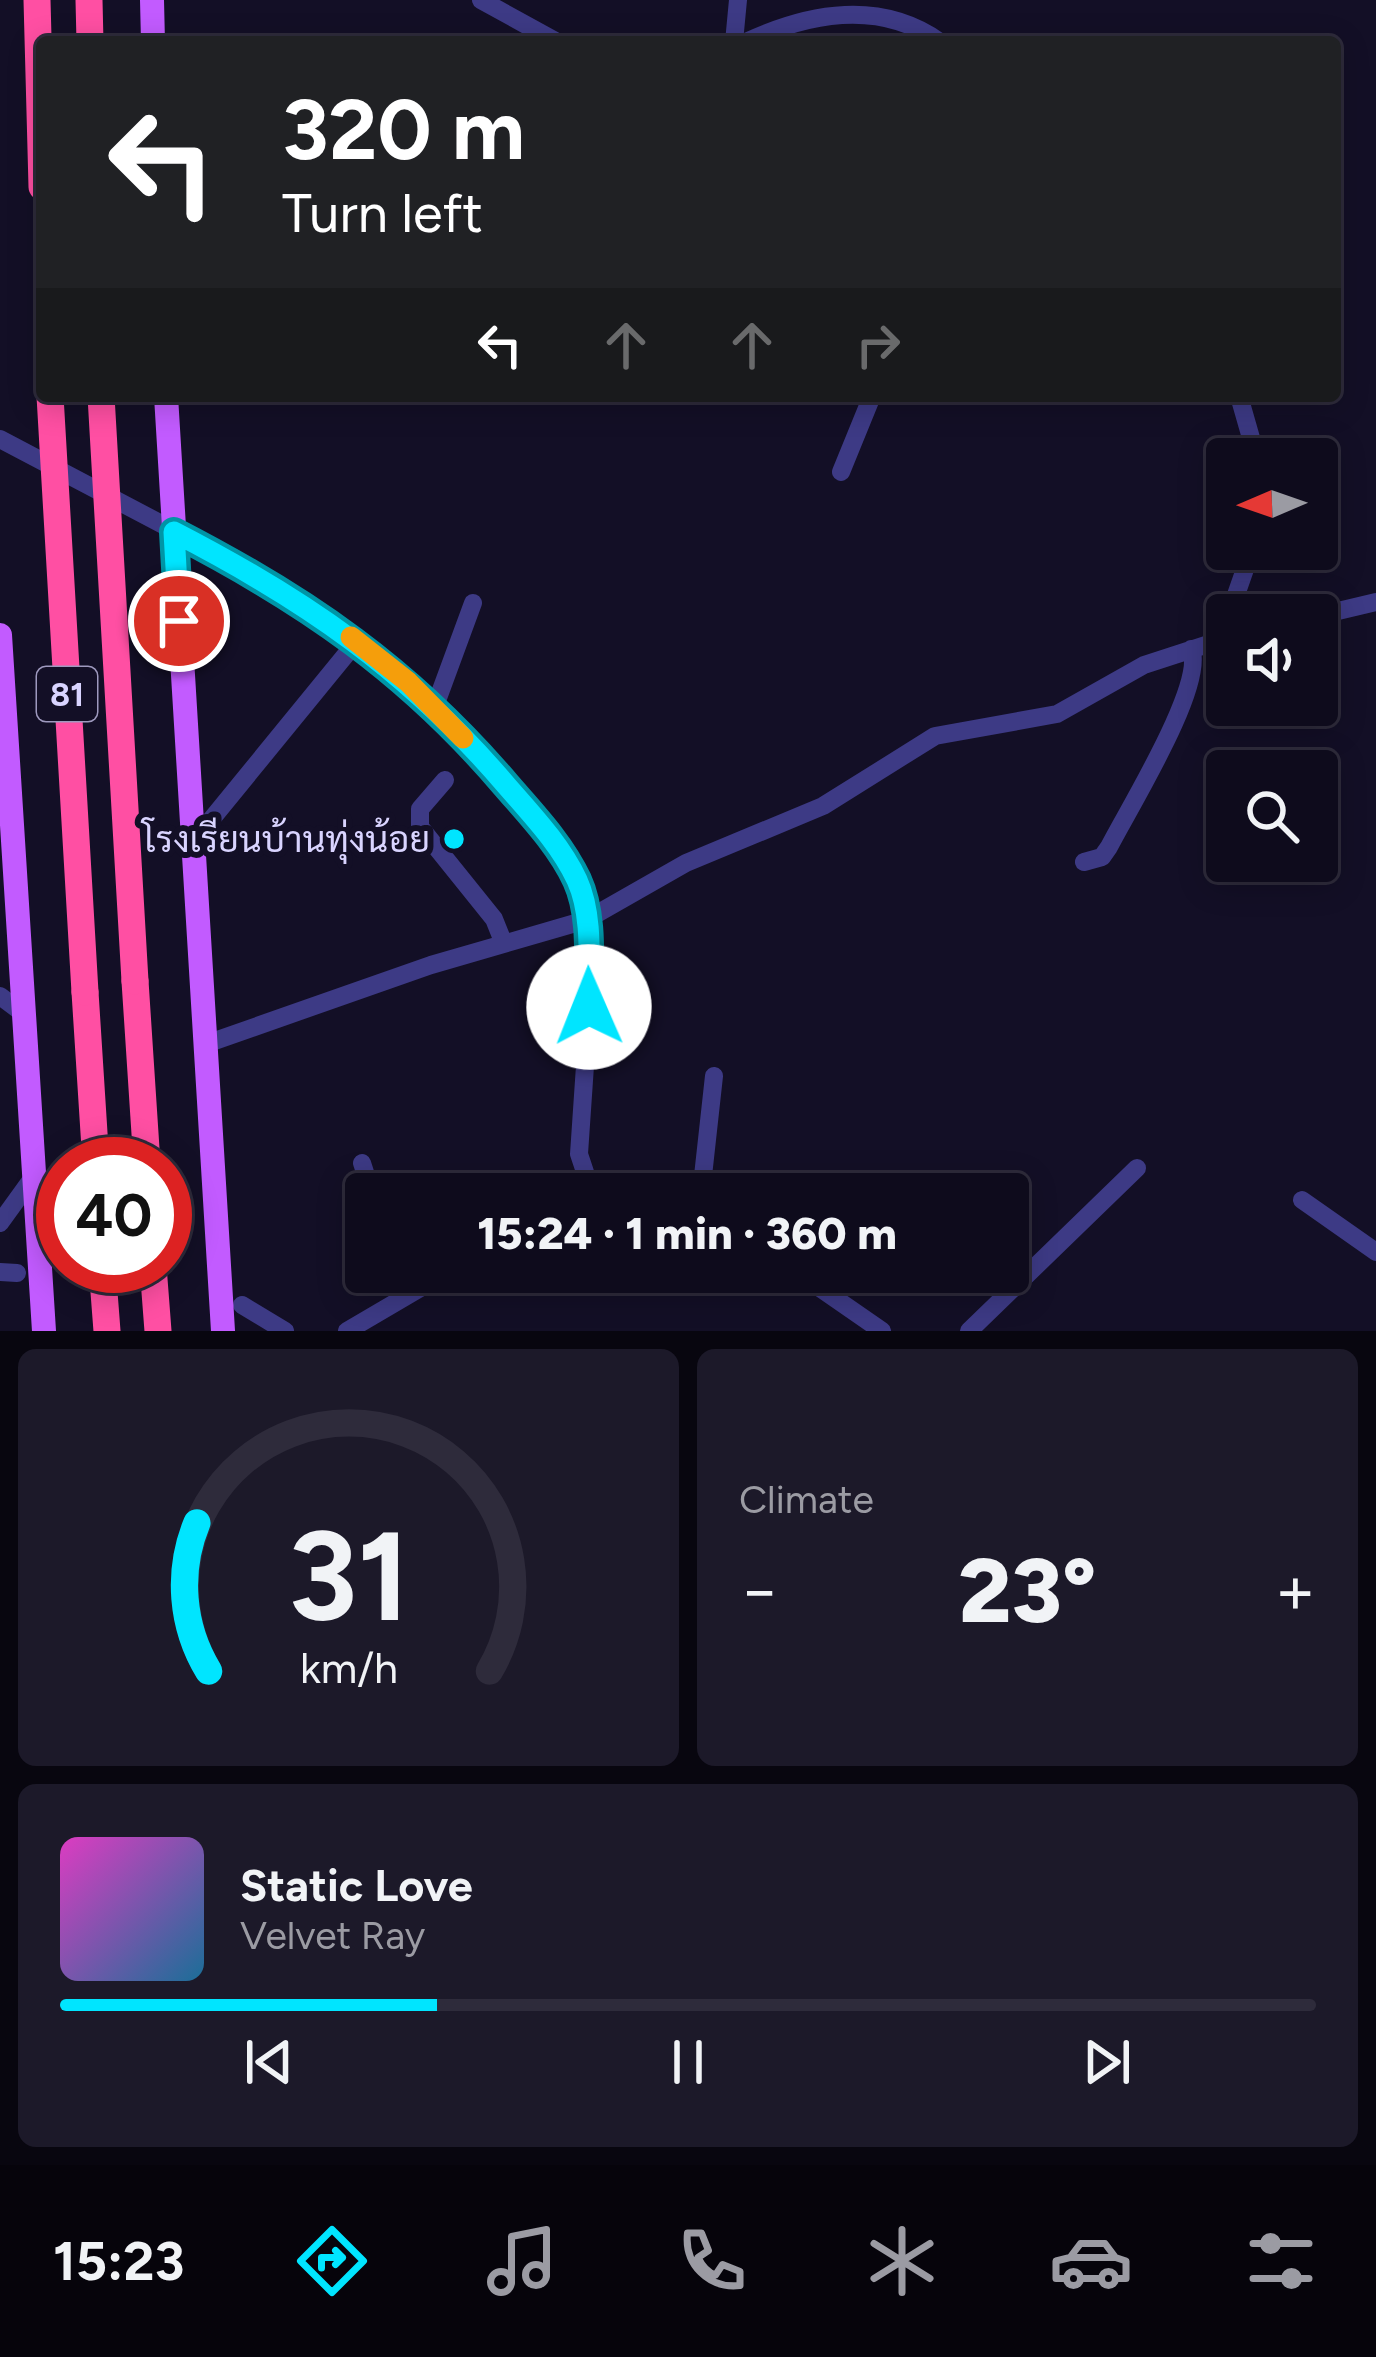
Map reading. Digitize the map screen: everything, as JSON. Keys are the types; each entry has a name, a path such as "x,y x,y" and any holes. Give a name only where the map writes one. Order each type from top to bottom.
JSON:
{"highway":[{"path":"37,0 38,36"},
{"path":"89,0 90,36"},
{"name":"81","path":"50,402 94,1137"},
{"name":"81","path":"101,402 145,1137"},
{"path":"104,1293 106,1331"},
{"path":"155,1293 158,1331"}],"main road":[{"path":"152,0 153,36"},
{"path":"166,402 224,1331"},
{"path":"0,635 44,1331"}],"street":[{"path":"481,0 512,8 549,36"},
{"path":"735,36 738,0"},
{"path":"760,36 810,15 858,4 906,18 932,36"},
{"path":"841,472 870,402"},
{"path":"1241,402 1251,438"},
{"path":"0,439 276,586 357,641 434,709 553,839 579,884 586,920 589,1007 579,1154 585,1173"},
{"path":"1338,611 1376,602"},
{"path":"434,709 473,603"},
{"path":"206,1044 586,920 686,863 823,806 935,736 1057,714 1114,679 1206,640"},
{"path":"192,843 357,641"},
{"path":"1084,862 1102,857 1109,847 1195,670 1191,649"},
{"path":"445,780 420,809 420,826 494,919 504,944"},
{"path":"0,996 24,1014"},
{"path":"703,1173 714,1076"},
{"path":"362,1163 365,1173"},
{"path":"969,1331 1137,1168"},
{"path":"0,1223 34,1176"},
{"path":"1303,1200 1376,1252"},
{"path":"347,1331 411,1293"},
{"path":"827,1293 882,1331"},
{"path":"242,1305 285,1331"}],"slow traffic":[{"path":"351,637 408,682 463,738"}],"place":[{"name":"โรงเรียนบ้านทุ่งน้อย","path":"454,839"}],"route":[{"path":"179,621 174,532 247,569 333,622 408,682 553,839 579,884 586,920 589,1007"}]}
